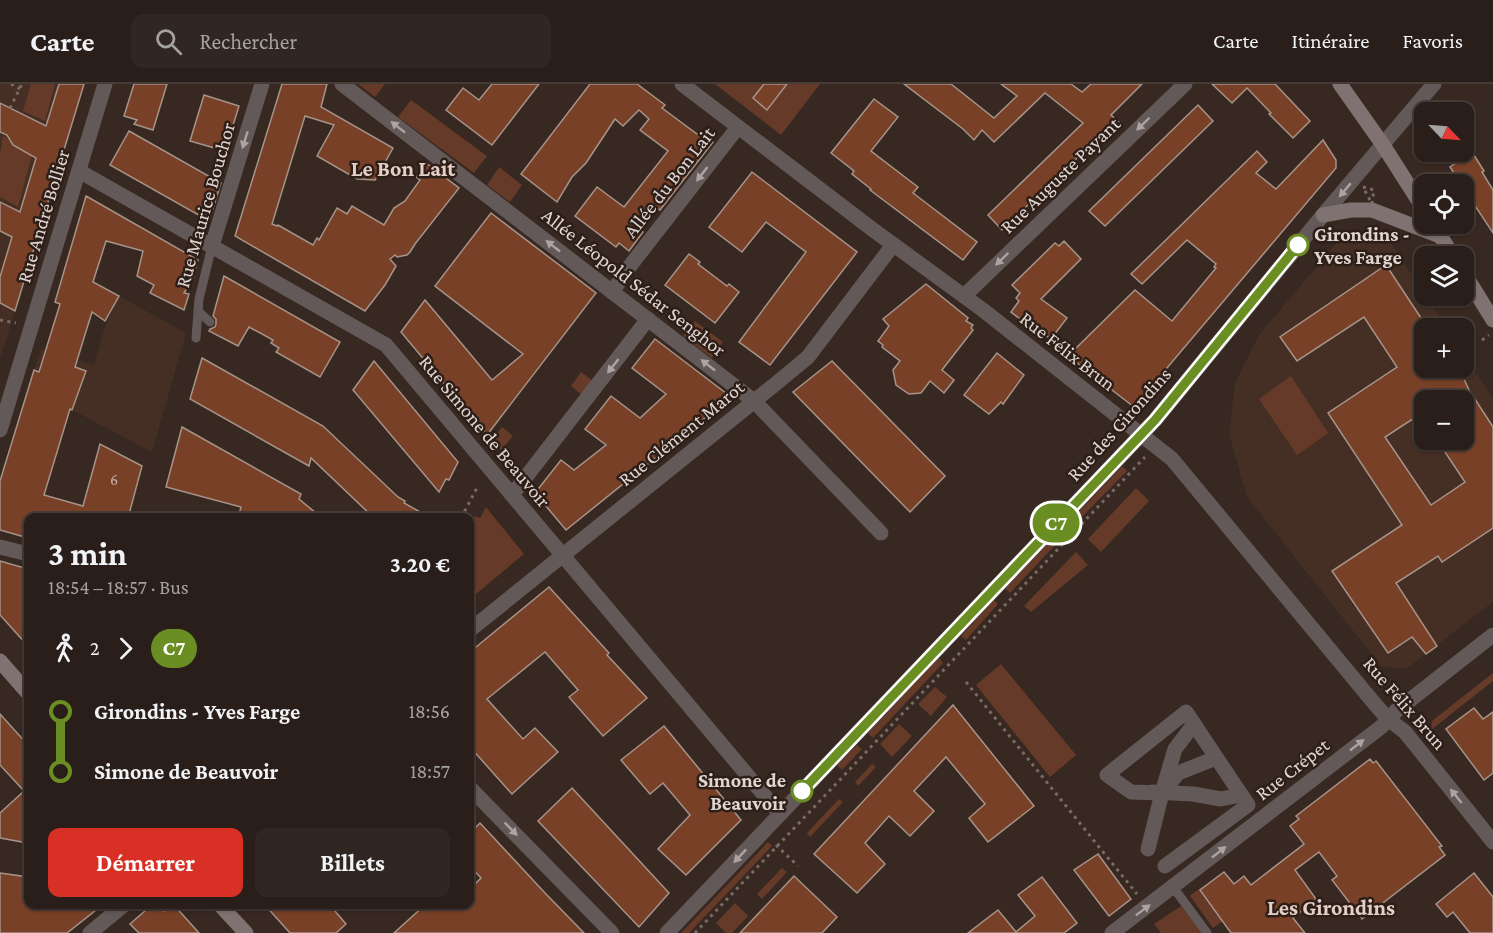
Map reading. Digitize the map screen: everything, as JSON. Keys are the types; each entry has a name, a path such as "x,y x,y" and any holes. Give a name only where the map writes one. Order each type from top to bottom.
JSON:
{"street":[{"name":"Rue André Bollier","path":"0,430 105,84"},
{"name":"Rue Maurice Bouchor","path":"212,246 261,84"},
{"name":"Allée Léopold Sédar Senghor","path":"342,84 754,401 881,534"},
{"name":"Rue Félix Brun","path":"682,84 893,245 964,296 1172,459 1388,719 1404,732 1493,842"},
{"name":"Rue Auguste Payant","path":"964,296 1185,84"},
{"path":"1340,84 1414,194"},
{"name":"Rue des Girondins","path":"667,933 1155,420 1434,84"},
{"name":"Allée du Bon Lait","path":"612,292 738,127"},
{"name":"Rue Simone de Beauvoir","path":"79,171 386,345 780,814"},
{"path":"1323,215 1351,210 1372,210 1414,223"},
{"name":"Rue Clément Marot","path":"474,627 808,357 893,245"},
{"path":"1474,289 1493,320"},
{"path":"512,495 648,319"},
{"path":"0,546 24,553"},
{"name":"Rue Crépet","path":"1112,933 1381,727 1396,711 1493,635"},
{"path":"0,661 24,688"},
{"path":"1165,866 1248,805 1186,712 1107,775 1131,792 1192,794 1221,800 1241,795"},
{"path":"1148,849 1157,792 1175,748 1194,724"},
{"path":"1157,792 1178,773 1216,758"},
{"path":"474,792 612,933"},
{"path":"90,933 119,909"},
{"path":"224,909 246,933"}],"lane":[{"name":"Rue Maurice Bouchor","path":"196,339 199,299 212,246"},
{"path":"198,311 210,322"},
{"path":"1173,887 1207,933"}],"path":[{"path":"10,84 20,88"},
{"path":"10,108 22,84"},
{"path":"1482,340 1493,333"},
{"name":"Rue des Girondins","path":"695,933 1154,446"},
{"path":"464,513 478,486"},
{"path":"966,682 1138,896"}],"shaded area":[{"path":"0,84 84,84 0,360"},
{"path":"31,84 55,84 45,121 23,111"},
{"path":"358,84 385,84 375,97"},
{"path":"715,84 820,84 781,135"},
{"path":"411,100 487,156 474,173 398,117"},
{"path":"3,136 21,150 23,146 33,151 18,207 0,197 0,154"},
{"path":"499,167 522,185 510,202 487,185"},
{"path":"1340,239 1391,243 1414,278 1414,306 1433,306 1440,318 1414,318 1414,378 1474,378 1474,370 1493,399 1493,602 1406,669 1381,666 1247,497 1229,434 1235,383 1259,335"},
{"path":"119,296 186,333 152,452 29,387 41,349 94,365 105,327"},
{"path":"695,321 723,342 712,358 683,336"},
{"path":"581,372 593,381 582,395 571,386"},
{"path":"1291,376 1328,433 1297,455 1259,399"},
{"path":"502,427 513,436 501,450 491,440"},
{"path":"1122,466 1127,471 1078,521 1074,517"},
{"path":"1136,488 1149,501 1101,552 1088,539"},
{"path":"486,507 524,554 474,596 474,518 475,516 480,518"},
{"path":"1053,537 1058,542 1010,593 1005,588"},
{"path":"1076,552 1088,565 1031,612 1024,606"},
{"path":"994,600 998,604 966,640 961,636"},
{"path":"939,658 943,663 873,738 868,733"},
{"path":"1001,664 1076,755 1050,777 976,685"},
{"path":"1493,673 1493,681 1431,730 1432,721"},
{"path":"935,687 947,697 931,716 918,704"},
{"path":"899,724 912,736 892,757 880,744"},
{"path":"857,745 862,749 842,770 837,765"},
{"path":"872,764 876,767 858,786 855,782"},
{"path":"839,799 843,802 810,837 807,833"},
{"path":"768,842 772,846 689,933 681,933"},
{"path":"782,868 787,872 762,899 757,894"},
{"path":"1199,889 1223,921 1213,928 1190,896"},
{"path":"735,903 748,916 732,933 726,933 716,923"},
{"path":"1181,906 1202,933 1161,933 1154,924"}],"building":[{"path":"59,84 84,84 15,311 0,303 0,277 12,237 0,231 0,202 20,212 36,158 13,145 7,135 0,132 0,103 46,126"},
{"path":"134,84 167,84 153,130 134,124 137,120 124,116"},
{"path":"282,84 327,84 321,107 393,148 375,180 357,179 317,156 334,125 305,116 272,224 278,225 313,245 317,238 319,240 337,208 347,214 352,206 384,225 394,208 405,201 420,180 416,177 426,163 459,188 410,252 397,257 395,255 390,259 396,266 365,311 235,236"},
{"path":"492,84 539,84 492,145 446,110 463,88 479,100"},
{"path":"590,84 637,84 665,105 662,108 697,134 700,131 713,142 660,210 656,208 640,230 643,232 629,251 619,243 616,247 575,216 597,187 624,207 668,151 640,130 649,119 639,110 623,126 615,119 586,163 572,177 557,202 521,174"},
{"path":"764,84 787,84 767,110 753,98"},
{"path":"904,84 951,84 994,118 1017,96 1001,84 1071,84 1082,92 1091,84 1142,84 1111,115 1120,123 1104,139 1100,136 1002,230 988,215 1083,123 1045,93 994,142 982,130 974,140"},
{"path":"1212,84 1275,84 1310,121 1293,138 1247,88 1232,103"},
{"path":"204,95 239,106 225,151 190,141"},
{"path":"874,99 898,117 871,151 918,187 913,193 977,242 963,260 870,190 852,174 854,171 831,153"},
{"path":"1198,105 1213,121 1105,226 1089,211"},
{"path":"129,131 221,183 209,221 110,165"},
{"path":"1323,140 1336,160 1336,168 1134,407 1068,356 1135,290 1172,321 1216,268 1214,267 1216,264 1187,240 1142,284 1131,274 1257,151 1267,162 1256,173 1276,189"},
{"path":"1474,155 1493,190 1493,233 1474,204 1474,174 1455,174 1450,167 1457,162 1474,162"},
{"path":"752,172 857,252 770,365 739,342 806,252 766,222 742,252 709,227"},
{"path":"86,196 198,260 193,278 184,293 189,294 184,310 150,293 154,285 137,276 143,251 106,241 93,282 119,296 105,321 92,312 75,367 86,371 72,410 70,409 44,495 83,506 100,444 142,466 129,513 24,513 24,537 0,530 0,481 34,370 39,372 60,304 55,302"},
{"path":"491,213 596,293 487,435 401,332 425,300 492,380 523,354 435,286"},
{"path":"1064,241 1081,259 1041,299 1067,318 1051,339 1045,335 1043,337 1011,312 1019,301 1016,298 1020,293 1012,285 1055,243 1059,246"},
{"path":"689,254 700,262 698,264 727,286 729,284 739,292 715,323 665,285"},
{"path":"1386,265 1421,318 1414,318 1414,378 1464,378 1469,390 1414,390 1414,418 1385,437 1431,505 1465,482 1444,450 1474,450 1474,398 1493,427 1493,528 1442,562 1438,556 1396,583 1437,646 1426,654 1412,637 1388,653 1332,571 1402,525 1328,413 1397,367 1364,317 1297,361 1280,337"},
{"path":"224,276 340,342 320,377 276,352 279,348 271,343 273,340 249,327 238,346 209,331 216,324 213,316"},
{"path":"926,284 968,318 966,321 973,325 971,328 973,330 942,370 954,380 944,393 930,381 921,393 909,394 896,385 893,370 900,361 878,341 889,326 883,319"},
{"path":"655,339 731,397 566,530 535,493 561,460 574,470 606,445 585,429 611,396 640,418 666,394 632,368"},
{"path":"997,353 1024,375 1003,404 1001,402 989,414 964,395"},
{"path":"202,358 323,426 405,501 404,503 422,513 369,513 311,458 309,466 190,399"},
{"path":"374,361 458,462 449,480 446,479 439,492 353,390"},
{"path":"832,361 945,476 910,512 793,392"},
{"path":"182,427 301,494 299,499 316,513 239,513 241,507 166,487"},
{"path":"0,561 24,568 24,642 0,615"},
{"path":"549,587 647,698 603,736 569,697 578,690 545,652 487,699 523,739 535,728 558,752 512,794 474,751 474,649"},
{"path":"953,705 1034,806 988,842 969,818 985,804 946,757 914,791 934,811 910,836 889,816 865,843 885,864 857,893 814,854"},
{"path":"1474,708 1483,719 1493,712 1493,773 1484,780 1446,729"},
{"path":"0,714 24,741 24,791 0,765"},
{"path":"664,726 741,820 686,875 658,849 690,815 663,783 650,794 621,760"},
{"path":"1370,759 1373,763 1376,761 1442,846 1439,847 1445,855 1362,919 1332,880 1337,876 1319,852 1295,870 1316,899 1293,918 1305,933 1231,933 1200,890 1224,872 1234,884 1244,876 1251,885 1304,844 1290,826 1299,819 1296,816"},
{"path":"572,788 669,893 639,927 538,821"},
{"path":"24,791 24,842 0,838 0,813"},
{"path":"480,823 584,933 394,933 420,909 474,909 474,885 481,878 474,870 474,829"},
{"path":"1098,854 1131,899 1109,916 1074,870"},
{"path":"0,873 24,876 24,909 96,910 67,933 0,933"},
{"path":"1474,873 1493,897 1493,933 1470,933 1453,912 1447,917 1436,904"},
{"path":"794,876 837,917 822,933 740,933"},
{"path":"1042,877 1077,923 1064,933 968,933 998,910 1016,932 1035,916 1018,895"},
{"path":"147,909 164,911 177,909 199,933 139,933 130,924"},
{"path":"268,909 333,909 346,924 336,933 290,933"}],"bus line":[{"name":"C7","path":"802,791 1155,420 1298,245"}],"place":[{"name":"Girondins - Yves Farge","path":"1298,245"},
{"name":"Simone de Beauvoir","path":"802,791"}],"district":[{"name":"Le Bon Lait","path":"403,168"},
{"name":"Les Girondins","path":"1331,907"}]}
